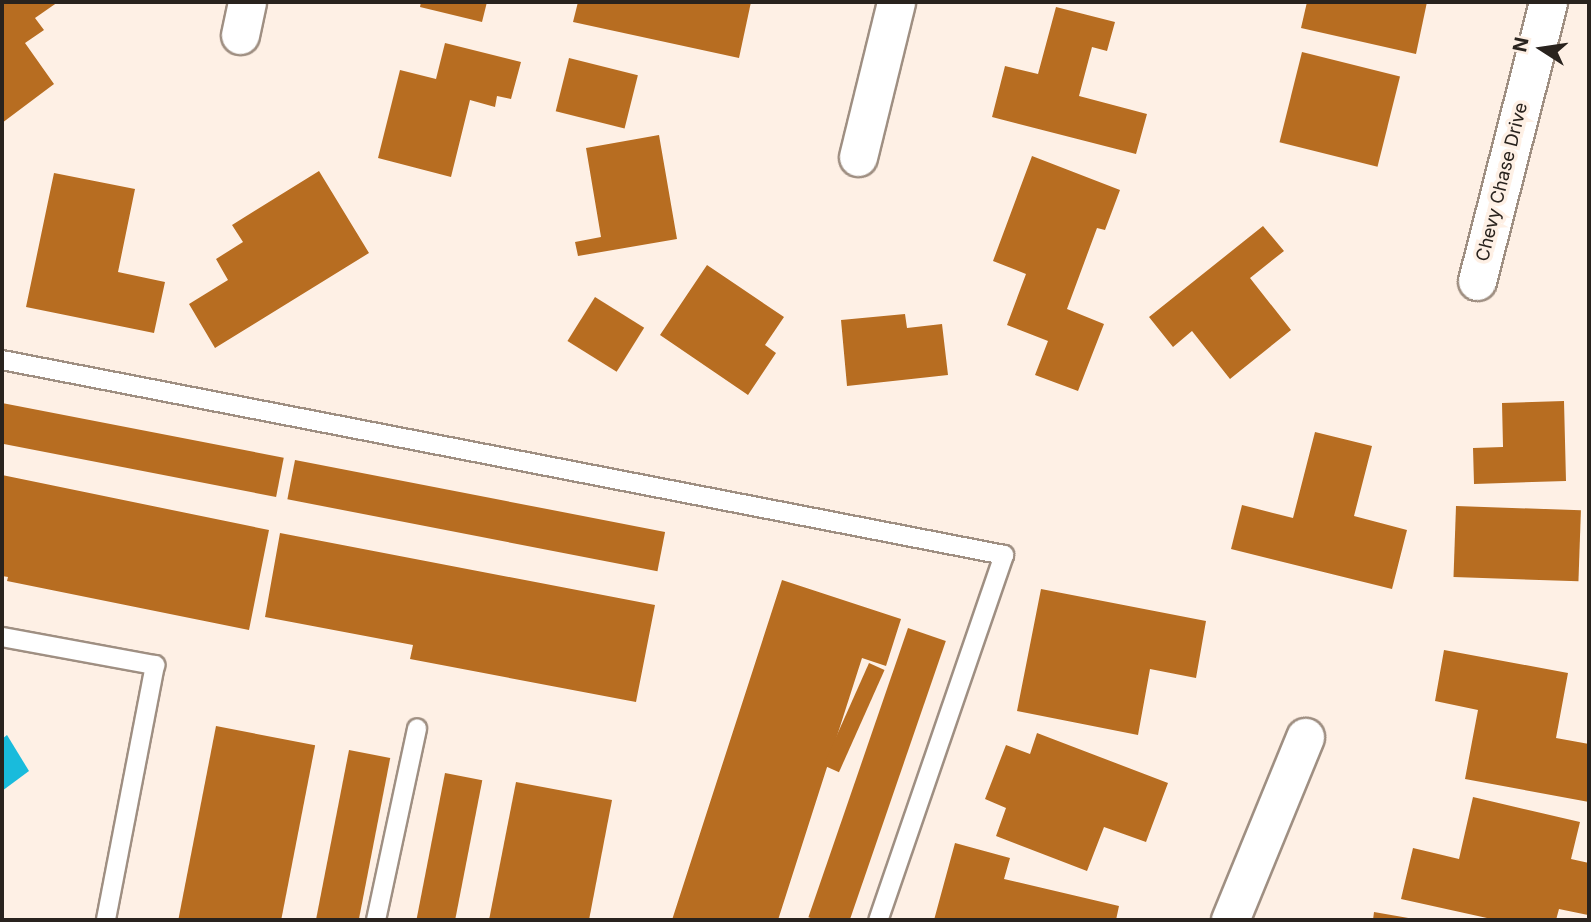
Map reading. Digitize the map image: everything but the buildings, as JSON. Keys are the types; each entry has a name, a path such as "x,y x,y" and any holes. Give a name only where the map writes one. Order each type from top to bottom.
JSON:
{"street":[{"path":"858,157 896,2"},
{"name":"Chevy Chase Drive","path":"1477,281 1548,2"},
{"path":"1230,920 1305,737"}],"lane":[{"path":"2,360 1004,555 878,920"},
{"path":"2,637 155,665 106,920"},
{"path":"376,920 417,728"}],"water":[{"path":"7,735 29,771 2,791 2,739"}]}
